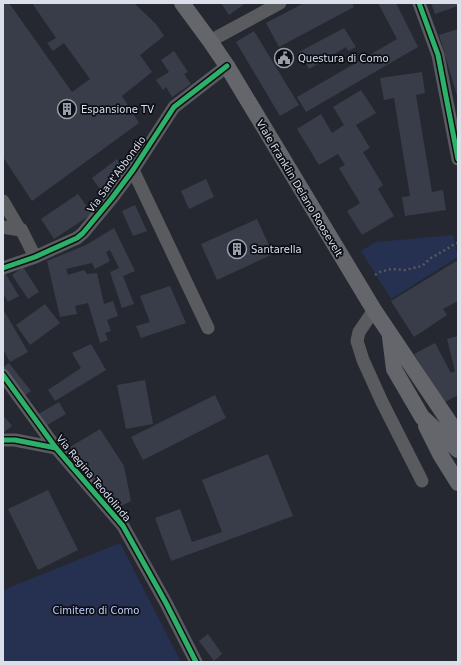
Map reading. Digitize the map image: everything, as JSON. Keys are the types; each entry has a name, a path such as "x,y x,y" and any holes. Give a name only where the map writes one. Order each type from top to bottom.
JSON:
{"main road":[{"name":"Viale Franklin Delano Roosevelt","path":"182,3 227,66 374,310 458,435"},
{"name":"Viale Franklin Delano Roosevelt","path":"390,335 394,369 422,417 458,450"},
{"path":"441,409 458,416"},
{"path":"422,417 440,454 458,482"}],"street":[{"path":"210,41 280,3"},
{"path":"419,3 438,55 458,159"},
{"name":"Via Sant'Abbondio","path":"3,268 35,257 77,238 83,233 133,170 174,107 227,66"},
{"path":"133,170 208,328"},
{"path":"3,201 20,230 21,229 35,257"},
{"path":"3,227 20,230"},
{"path":"374,310 359,332 357,340 363,360 382,402 422,482"},
{"name":"Via Regina Teodolinda","path":"3,375 56,448 123,526 166,603 196,662"},
{"path":"3,440 15,440 56,448"}],"path":[{"path":"375,275 391,269 405,270 422,266 431,258 455,244 458,244"}],"green space":[{"path":"453,235 458,257 391,299 361,251 376,242"},
{"name":"Cimitero di Como","path":"120,543 181,662 3,662 3,590"}],"building":[{"name":"Espansione TV","path":"3,3 9,3 72,92 90,79 64,43 53,51 47,43 56,38 32,3 134,3 156,24 164,36 140,55 152,72 122,96 139,123 32,201 3,157"},
{"path":"221,3 246,3 229,15"},
{"path":"304,3 352,3 354,7 279,47 266,23"},
{"path":"378,3 396,3 418,47 306,112 297,97 397,39"},
{"path":"431,3 458,3 458,6 435,14"},
{"path":"344,28 356,47 348,51 346,47 309,69 299,52"},
{"path":"458,29 458,99 439,35"},
{"path":"254,31 299,105 280,116 236,42"},
{"path":"174,51 188,72 184,74 191,84 172,97 166,87 163,90 156,80 169,72 161,60"},
{"path":"422,72 425,93 416,95 432,192 443,190 446,210 405,216 402,197 410,196 394,98 384,100 380,78"},
{"path":"361,90 376,113 356,125 370,148 363,152 383,185 378,189 394,216 362,235 347,211 360,203 339,168 345,165 338,154 319,165 297,129 321,114 332,133 344,125 333,107"},
{"path":"117,159 124,168 112,191 105,196 92,178"},
{"path":"206,179 214,197 189,209 181,191"},
{"path":"78,194 92,214 54,239 41,219"},
{"path":"135,205 147,231 133,236 122,211"},
{"name":"Santarella","path":"257,219 273,254 217,280 201,244"},
{"path":"114,228 135,271 123,276 134,304 122,308 110,272 119,268 110,250 106,252 110,261 95,269 92,263 66,269 68,275 84,270 87,274 97,273 104,304 113,301 118,316 107,320 111,331 105,333 108,340 100,343 88,303 75,306 77,314 60,317 47,261 86,245"},
{"path":"458,260 458,301 443,309 447,315 414,337 391,301"},
{"path":"23,267 39,292 28,299 12,275"},
{"path":"5,273 19,296 8,302 3,293 3,274"},
{"path":"170,286 186,323 141,338 136,326 150,322 140,296"},
{"path":"45,304 60,323 30,345 16,325"},
{"path":"3,309 28,352 10,362 3,349"},
{"path":"458,336 458,395 445,402 414,354 435,343 451,373 455,371 447,339"},
{"path":"91,344 106,370 55,401 48,390 81,368 72,353"},
{"path":"9,363 31,391 22,397 3,371 3,367"},
{"path":"145,380 153,424 126,429 117,385"},
{"path":"215,395 226,418 143,460 131,437"},
{"path":"59,402 66,414 44,427 37,415"},
{"path":"3,415 12,426 3,433"},
{"path":"100,429 124,466 131,501 117,508 93,483 70,447"},
{"path":"268,454 293,516 171,561 155,518 180,509 192,542 222,532 202,480"},
{"path":"48,490 78,550 38,570 8,509"},
{"path":"208,634 222,654 214,661 199,641"}],"cycle path":[{"path":"419,3 438,55 458,159"},
{"path":"3,268 35,257 77,238 83,233 133,170 174,107 227,66"},
{"path":"3,375 56,448 123,526 166,603 196,662"},
{"path":"3,440 15,440 56,448"}],"place":[{"name":"Questura di Como","path":"284,58"},
{"name":"Espansione TV","path":"67,109"},
{"name":"Santarella","path":"237,249"}]}
